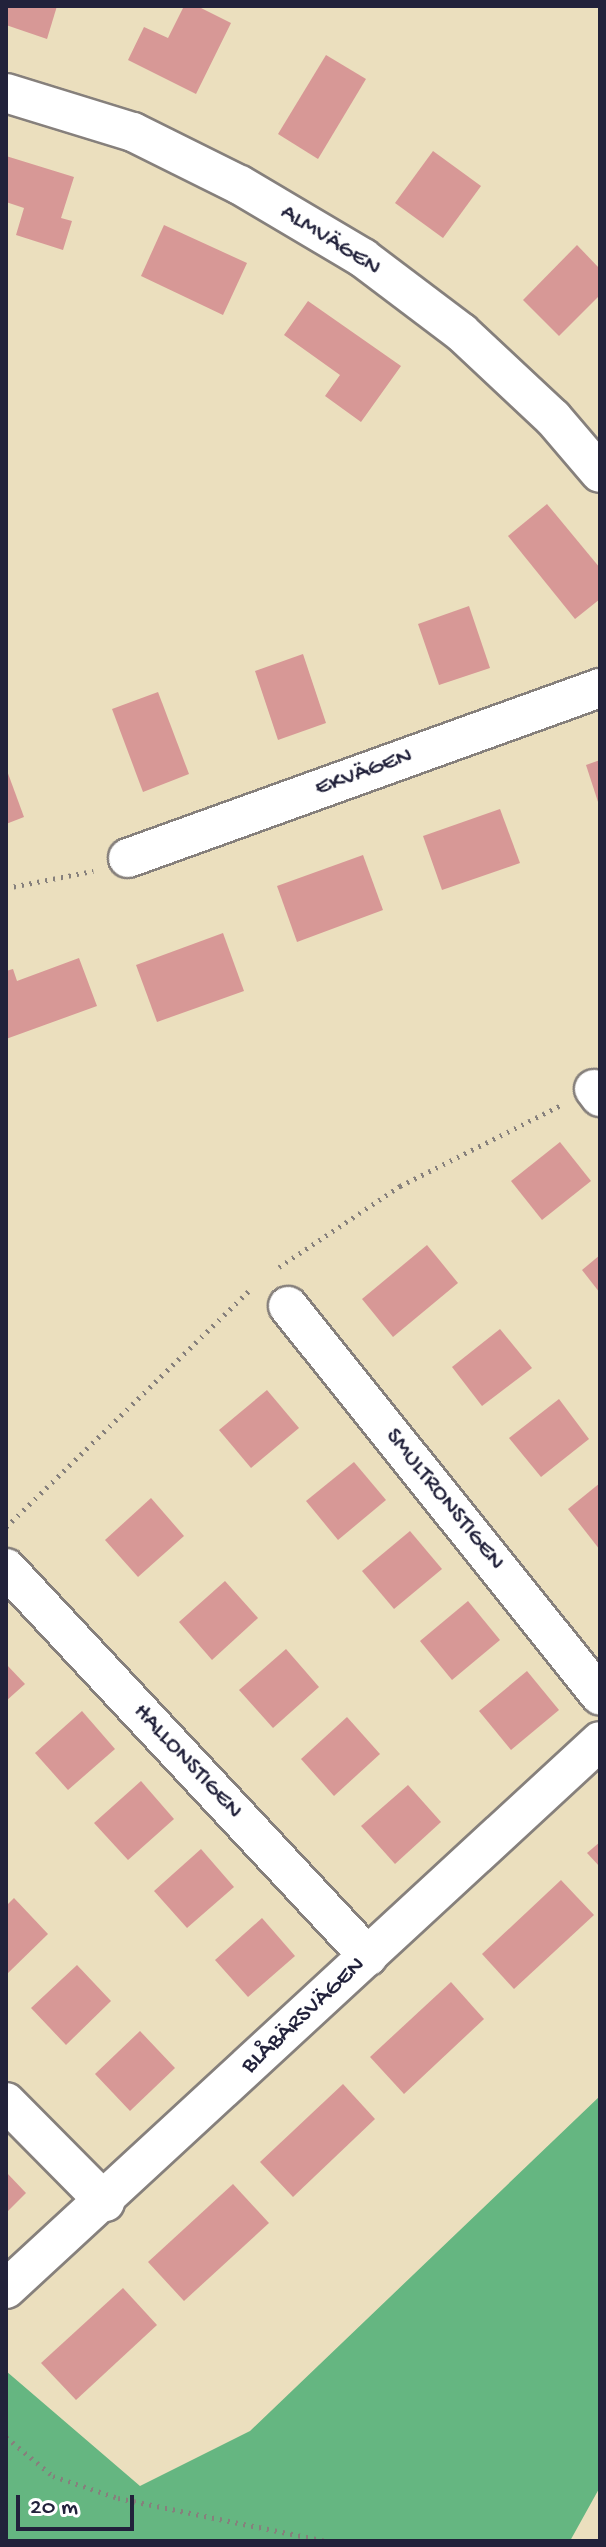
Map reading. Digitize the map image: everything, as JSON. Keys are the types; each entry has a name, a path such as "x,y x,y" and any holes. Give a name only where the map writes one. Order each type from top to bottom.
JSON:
{"street":[{"name":"ALMVÄGEN","path":"6,93 133,132 240,185 363,258 461,332 553,418 600,473"},
{"name":"EKVÄGEN","path":"128,858 600,688"},
{"name":"SMULTRONSTIGEN","path":"288,1306 600,1695"},
{"name":"HALLONSTIGEN","path":"6,1568 368,1956"},
{"name":"BLÅBÄRSVÄGEN","path":"6,2289 105,2202 600,1741"},
{"path":"6,2102 105,2202"}],"path":[{"path":"6,888 73,879 128,858"},
{"path":"6,2437 53,2476 118,2498 325,2541"}],"green space":[{"path":"600,2096 600,2487 570,2541 6,2541 6,2371 140,2486 250,2431"}],"building":[{"path":"6,6 57,6 47,39 6,25"},
{"path":"184,6 197,6 231,23 196,94 128,60 144,27 168,38"},
{"path":"326,55 366,79 318,159 278,134"},
{"path":"433,151 481,186 443,238 395,203"},
{"path":"6,156 74,177 61,218 72,221 63,250 16,235 24,208 6,202"},
{"path":"164,225 247,263 223,315 141,276"},
{"path":"577,245 600,269 600,295 559,336 523,300"},
{"path":"308,301 401,366 361,422 325,396 340,375 284,335"},
{"path":"547,504 600,568 600,599 575,619 508,536"},
{"path":"469,606 490,668 439,685 418,624"},
{"path":"303,654 326,723 278,740 255,671"},
{"path":"158,692 189,774 143,792 112,709"},
{"path":"600,760 600,805 599,805 586,765"},
{"path":"6,768 24,817 6,824"},
{"path":"500,809 520,863 442,890 423,836"},
{"path":"363,855 383,910 297,942 277,886"},
{"path":"223,933 244,991 157,1022 136,965"},
{"path":"79,958 97,1006 6,1039 6,971 13,969 17,981"},
{"path":"560,1142 591,1181 542,1220 511,1181"},
{"path":"427,1245 458,1283 393,1337 362,1299"},
{"path":"600,1255 600,1293 582,1270"},
{"path":"500,1329 532,1368 482,1406 452,1367"},
{"path":"267,1390 299,1428 251,1468 219,1430"},
{"path":"559,1399 589,1439 541,1477 509,1438"},
{"path":"354,1462 386,1500 338,1540 306,1501"},
{"path":"600,1483 600,1550 568,1509"},
{"path":"151,1498 184,1536 138,1577 105,1540"},
{"path":"410,1531 442,1569 394,1609 362,1571"},
{"path":"225,1581 258,1618 212,1660 179,1622"},
{"path":"468,1601 500,1640 452,1680 420,1641"},
{"path":"286,1649 319,1687 273,1728 239,1690"},
{"path":"6,1664 25,1684 6,1701"},
{"path":"527,1671 559,1710 511,1750 479,1711"},
{"path":"82,1711 115,1749 68,1790 35,1753"},
{"path":"347,1717 380,1754 334,1796 301,1759"},
{"path":"141,1781 174,1819 128,1860 94,1823"},
{"path":"408,1785 441,1822 395,1864 361,1826"},
{"path":"600,1842 600,1867 587,1853"},
{"path":"201,1849 234,1887 187,1928 154,1891"},
{"path":"561,1880 594,1915 514,1989 482,1954"},
{"path":"14,1898 48,1934 6,1975 6,1906"},
{"path":"262,1918 295,1956 248,1997 215,1960"},
{"path":"77,1965 111,2001 66,2045 31,2008"},
{"path":"451,1982 484,2019 404,2094 370,2057"},
{"path":"140,2031 175,2068 130,2111 95,2074"},
{"path":"343,2084 375,2119 293,2197 260,2162"},
{"path":"6,2172 26,2193 6,2213"},
{"path":"233,2184 269,2223 184,2301 148,2262"},
{"path":"123,2288 157,2325 76,2400 41,2363"}]}
